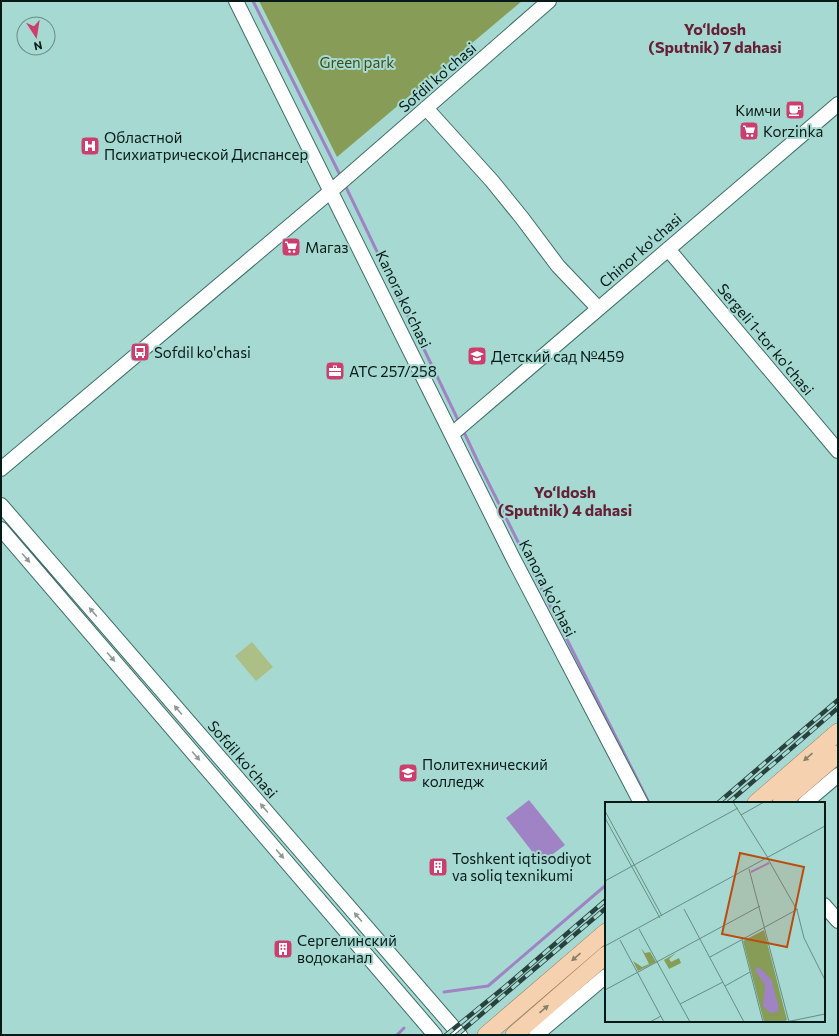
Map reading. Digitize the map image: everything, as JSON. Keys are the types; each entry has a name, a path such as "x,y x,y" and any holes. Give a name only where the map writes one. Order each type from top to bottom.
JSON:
{"main road":[{"path":"757,802 838,732"},
{"path":"782,802 838,754"},
{"path":"486,1035 605,933"},
{"path":"514,1035 605,956"}],"street":[{"name":"Kanora ko'chasi","path":"236,1 339,184 458,429 512,556 640,802"},
{"name":"Sofdil ko'chasi","path":"1,469 339,184 549,1"},
{"name":"Chinor ko'chasi","path":"458,429 838,104"},
{"path":"426,108 492,181 558,266 598,308"},
{"name":"Sergeli 1-tor ko'chasi","path":"668,249 838,451"},
{"name":"Sofdil ko'chasi","path":"1,505 460,1035"},
{"path":"1,529 431,1030 441,1013"},
{"path":"806,802 838,775"},
{"path":"226,791 239,779"},
{"path":"825,906 838,921"},
{"path":"536,1035 605,977"}],"green space":[{"name":"Green park","path":"259,1 522,1 337,157"},
{"path":"252,642 273,667 256,681 235,656"}],"shaded area":[{"path":"529,800 565,845 541,863 506,818"}],"waterway":[{"path":"253,1 341,177"},
{"path":"344,183 459,422"},
{"path":"463,430 648,802"},
{"path":"444,992 488,986 605,886"},
{"path":"397,1035 404,1028"}],"railway":[{"path":"719,802 838,700"},
{"path":"729,802 838,708"},
{"path":"446,1035 506,986 605,901"},
{"path":"457,1035 605,909"}],"place":[{"name":"Кимчи","path":"795,110"},
{"name":"Korzinka","path":"749,131"},
{"name":"Областной Психиатрической Диспансер","path":"90,146"},
{"name":"Магаз","path":"291,247"},
{"name":"Sofdil ko'chasi","path":"140,352"},
{"name":"Детский сад №459","path":"477,356"},
{"name":"АТС 257/258","path":"335,371"},
{"name":"Политехнический колледж","path":"408,773"},
{"name":"Toshkent iqtisodiyot va soliq texnikumi","path":"438,867"},
{"name":"Сергелинский водоканал","path":"283,949"}],"district":[{"name":"Yo‘ldosh (Sputnik) 7 dahasi","path":"715,37"},
{"name":"Yo‘ldosh (Sputnik) 4 dahasi","path":"565,500"}]}
